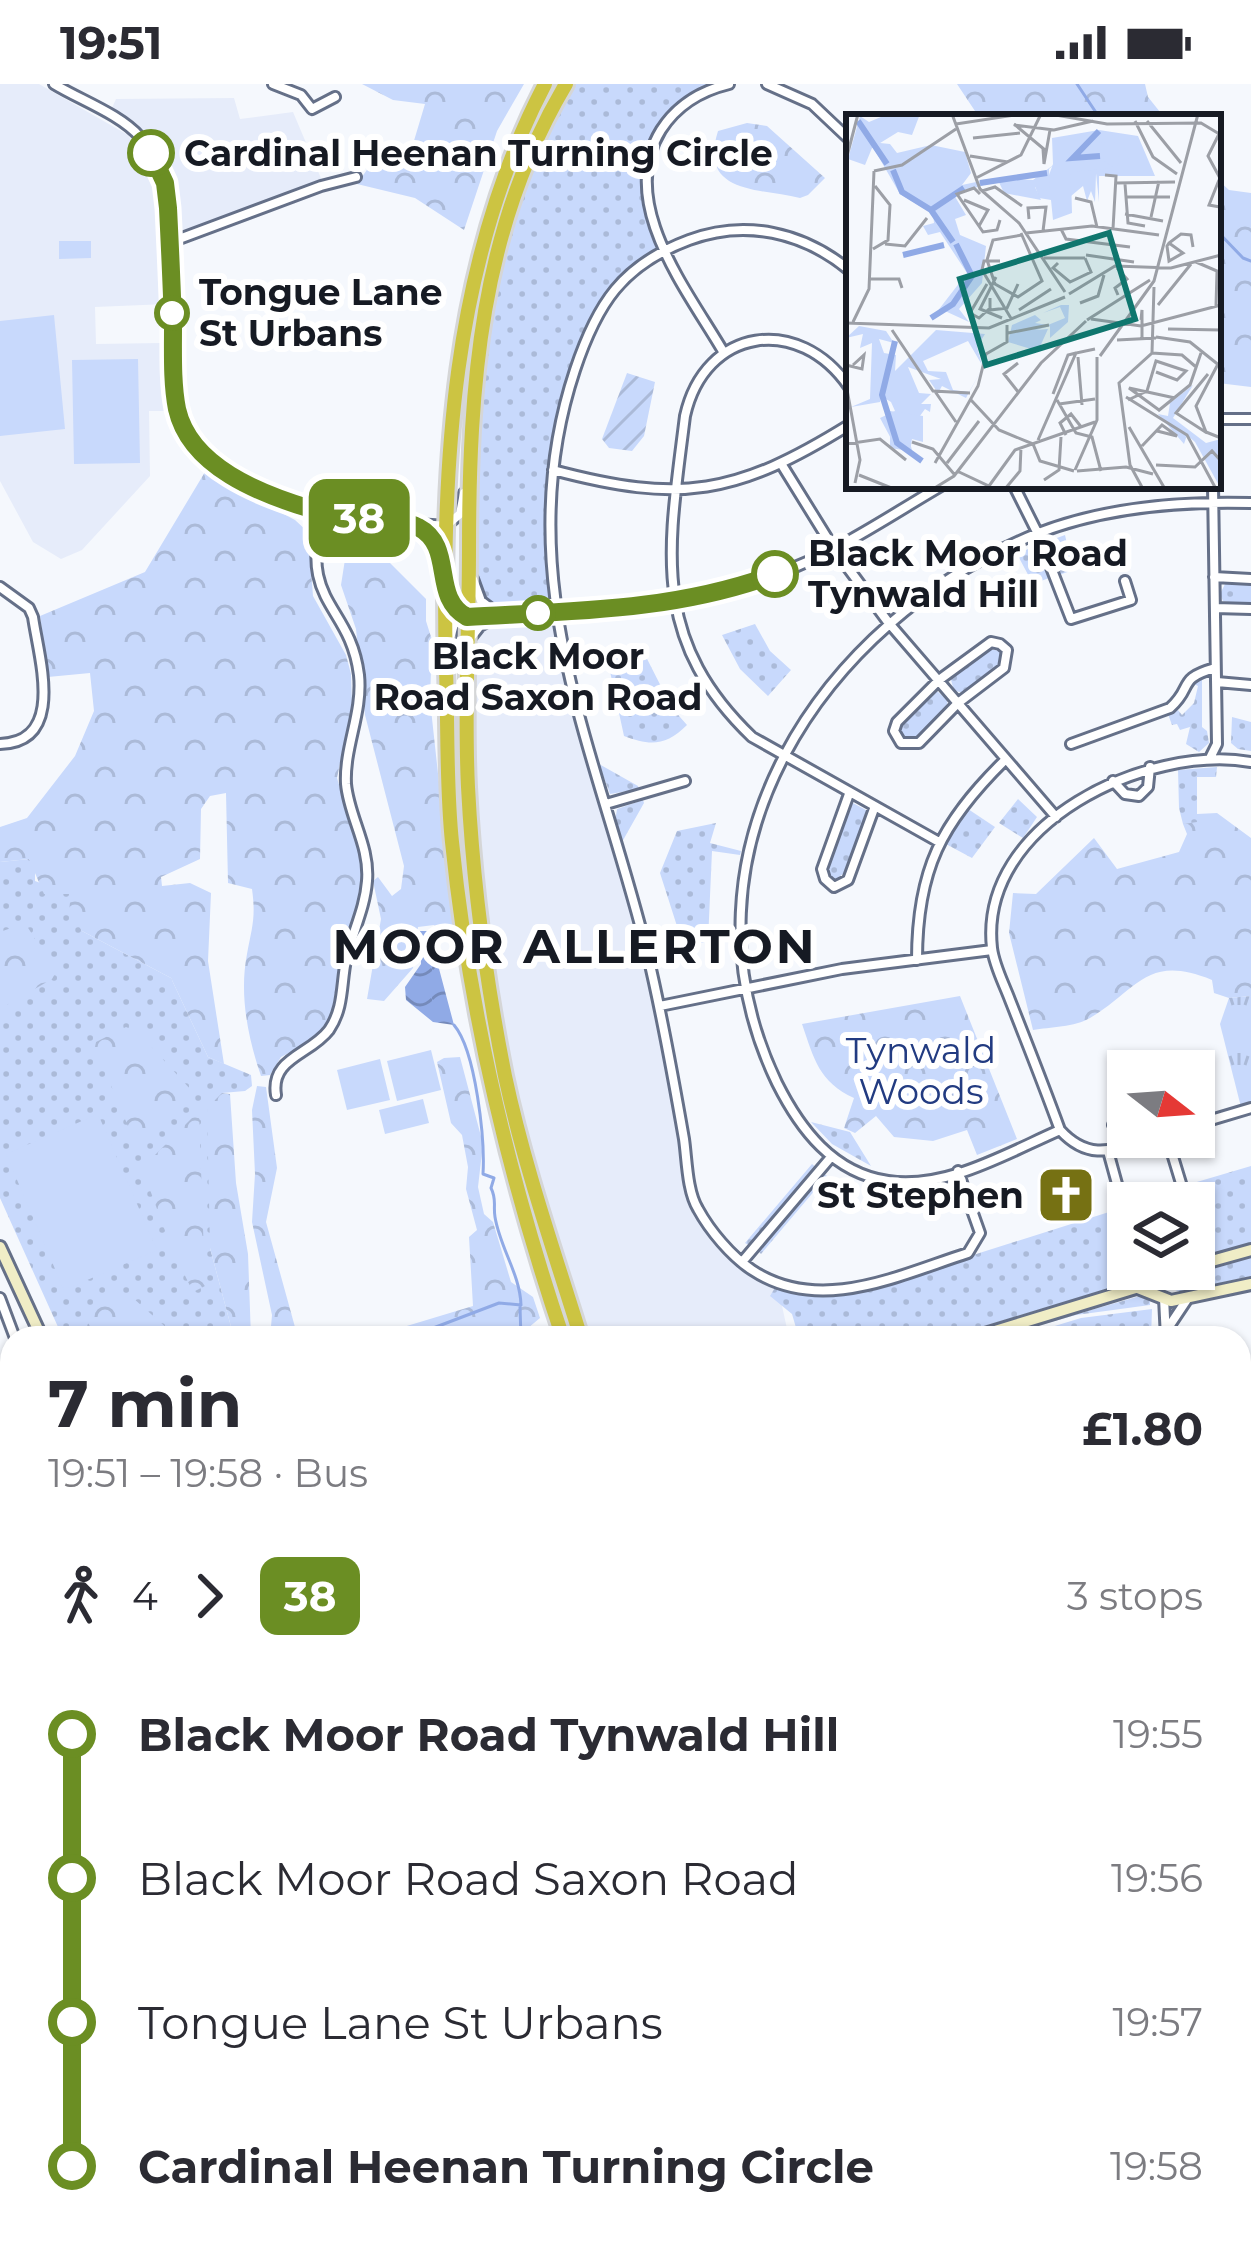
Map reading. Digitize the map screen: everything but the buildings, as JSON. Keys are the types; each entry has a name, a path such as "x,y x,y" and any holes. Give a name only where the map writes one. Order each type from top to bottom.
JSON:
{"highway":[{"path":"545,84 518,135 496,193 475,272 454,412 444,593 452,840 472,983 512,1170 559,1326"},
{"path":"566,84 536,142 491,267 478,336 468,475 468,788 489,986 517,1122 577,1326"}],"street":[{"path":"54,84 136,132 165,183 178,413 208,460 241,481 323,513 446,526 464,541 481,601 500,615"},
{"path":"273,84 301,94 312,109 335,98"},
{"path":"724,353 665,249 649,210 645,177 649,151 682,104 729,84"},
{"path":"767,84 812,104 846,136"},
{"path":"170,242 356,177"},
{"path":"846,268 800,239 734,229 706,233 665,249 623,279 586,337 564,404 553,470 550,550 555,612 660,1006 695,1207 742,1262 778,1283 815,1292 863,1287 968,1252 980,1233 958,1172"},
{"path":"846,383 830,362 793,342 760,340 724,353 704,372 689,397 670,577 673,602 699,675 752,737 940,842"},
{"path":"1221,418 1251,419"},
{"path":"553,470 634,489 677,490 738,480 782,465 846,427"},
{"path":"782,465 888,622 1056,817"},
{"path":"446,526 460,514 468,475"},
{"path":"446,666 454,624 467,617 601,611 673,602 747,585 835,549 936,489"},
{"path":"1016,489 1071,619 1131,600 1125,581"},
{"path":"1211,756 1217,744 1213,489"},
{"path":"1060,1130 958,1172 890,1181 831,1157 802,1127 767,1063 748,986 742,925 748,854 767,789 782,755 832,680 888,622 982,560 1038,534 1098,515 1213,502 1251,503"},
{"path":"276,1095 278,1070 320,1040 340,1010 347,956 368,879 365,847 346,790 359,675 354,654 319,589 314,547 323,513"},
{"path":"410,523 434,540 444,567"},
{"path":"1214,578 1251,579"},
{"path":"0,587 29,608 33,617 45,696 43,716 34,730 19,742 0,744"},
{"path":"444,593 467,617"},
{"path":"1215,608 1251,609"},
{"path":"467,644 480,626 500,615"},
{"path":"991,642 1004,646 1008,660 1004,668 915,745 905,746 894,731 897,722 939,680 991,642"},
{"path":"1071,744 1170,708 1193,675 1215,668"},
{"path":"1217,682 1251,685"},
{"path":"1107,1151 1075,1146 1060,1130 992,950 993,914 1004,881 1016,856 1056,817 1113,782 1150,767 1211,756 1251,762"},
{"path":"917,960 921,889 940,842 974,790 1005,760"},
{"path":"1113,782 1125,794 1139,796 1148,788 1150,767"},
{"path":"606,804 685,781"},
{"path":"849,794 822,869 834,887 848,880 875,806"},
{"path":"660,1006 748,986 992,950"},
{"path":"1215,1119 1251,1108"},
{"path":"742,1262 831,1157"},
{"path":"0,1246 37,1326"},
{"path":"1215,1260 1251,1250"},
{"path":"1142,1290 1187,1299 1251,1284"},
{"path":"1011,1326 1128,1290"},
{"path":"1163,1290 1166,1326"},
{"path":"0,1298 2,1310"},
{"path":"1172,1326 1187,1299"}],"shaded area":[{"path":"0,84 39,84 128,135 160,184 166,222 167,304 95,307 96,344 161,343 168,406 164,411 149,411 150,476 82,550 61,559 33,542 0,481"},
{"path":"234,98 240,119 293,112 323,183 178,236 176,196 167,169 151,140 111,110 116,99"},
{"path":"555,612 639,921 695,1206 730,1251 777,1283 786,1326 578,1326 506,1079 479,912 467,617"}],"green space":[{"path":"362,84 524,84 497,131 464,230 415,198 357,184 371,164 413,144 425,104 393,100"},
{"path":"566,84 729,84 682,104 649,151 649,210 665,249 614,293 580,354 560,423 549,506 555,612 500,615 478,585 476,548 478,411 491,267"},
{"path":"957,84 1145,84 1148,97 1162,114 977,114"},
{"path":"747,123 767,126 825,178 800,198 751,189 724,177 714,152 718,131"},
{"path":"1221,183 1229,190 1251,193 1251,387 1221,383"},
{"path":"59,241 91,241 91,258 59,259"},
{"path":"54,315 65,429 0,436 0,321"},
{"path":"138,359 140,463 74,464 72,360"},
{"path":"627,373 655,382 644,436 632,451 609,448 602,439"},
{"path":"205,472 295,520 308,532 313,596 346,655 351,674 352,704 337,778 362,861 360,895 340,961 335,1010 312,1041 281,1057 270,1075 261,1076 244,1001 252,889 228,883 226,793 210,796 201,809 200,859 161,877 162,886 190,883 211,893 208,961 224,1064 208,1057 171,978 82,931 69,911 71,894 44,894 29,859 0,862 0,827 27,818 75,756 94,711 90,673 48,677 40,616 145,572"},
{"path":"1065,535 1073,570 1059,575 1046,542"},
{"path":"1037,545 1049,578 1033,584 1017,554"},
{"path":"346,553 383,556 426,599 432,640 430,700 456,939 448,940 434,925 418,927 413,968 384,1001 367,999 381,919 373,881 378,877 392,896 401,889 404,866 365,715 356,629 341,585"},
{"path":"1226,582 1251,583 1251,606 1223,601 1220,594"},
{"path":"755,624 770,651 791,670 768,696 740,669 722,635"},
{"path":"641,647 672,708 687,725 657,742 624,736 606,653"},
{"path":"988,649 1001,651 1000,667 966,693 954,691 950,676"},
{"path":"1202,678 1202,727 1209,743 1199,752 1186,744 1190,727 1180,730 1168,714 1178,710 1182,715 1194,703 1198,686 1192,683"},
{"path":"937,691 948,707 917,739 904,740 902,724"},
{"path":"1232,717 1251,722 1251,751 1231,743"},
{"path":"599,764 638,786 639,789 610,794"},
{"path":"1217,767 1216,777 1197,777 1197,823 1183,824 1178,770"},
{"path":"1018,799 1037,817 1023,838 999,823"},
{"path":"643,800 622,842 615,822 617,809"},
{"path":"853,803 866,810 868,817 848,870 834,881 827,876 826,866"},
{"path":"968,809 995,827 972,858 944,843"},
{"path":"1217,813 1251,838 1251,996 1229,998 1214,993 1212,980 1190,973 1157,973 1084,1021 1033,1030 1009,933 1013,893 1036,894 1094,838 1117,869 1179,852 1187,834 1183,824 1197,822 1197,814"},
{"path":"716,823 710,843 741,851 740,855 712,851 708,941 684,948 660,873 677,831"},
{"path":"29,859 35,867 35,881 71,894 82,931 171,978 208,1057 251,1075 252,1086 245,1091 222,1093 210,1248 231,1326 58,1326 0,1198 0,862"},
{"path":"25,923 56,972 52,979 0,1009 0,932"},
{"name":"Tynwald Woods","path":"960,996 1017,1139 977,1155 967,1130 933,1141 894,1137 876,1116 855,1133 844,1128 854,1098 825,1077 802,1024"},
{"path":"1251,996 1251,1108 1242,1111 1220,1024 1229,998"},
{"path":"126,1027 138,1032 191,1090 135,1143 95,1047 96,1042"},
{"path":"431,1050 441,1090 397,1101 387,1061"},
{"path":"460,1057 483,1144 478,1187 484,1214 493,1222 511,1282 533,1297 540,1318 530,1326 407,1326 473,1306 469,1237 477,1230 466,1189 468,1167 462,1135 451,1123 437,1062"},
{"path":"380,1059 390,1100 347,1110 337,1070"},
{"path":"257,1086 266,1087 277,1168 266,1222 295,1326 271,1326 252,1222 252,1110"},
{"path":"222,1093 230,1094 236,1183 248,1254 251,1326 231,1326 210,1248 207,1108"},
{"path":"423,1099 429,1123 385,1134 379,1110"},
{"path":"199,1111 205,1286 193,1292 142,1168"},
{"path":"98,1114 157,1250 64,1290 6,1154"},
{"path":"811,1122 850,1132 871,1166 832,1144"},
{"path":"812,1164 817,1168 750,1246 745,1243"},
{"path":"1251,1166 1251,1246 1218,1256 1215,1182 1197,1182"},
{"path":"823,1173 827,1176 761,1254 757,1250"},
{"path":"1107,1213 1107,1289 984,1326 796,1326 792,1314 770,1296 776,1286 805,1295 847,1295"},
{"path":"1251,1256 1251,1276 1215,1284 1215,1267"},
{"path":"123,1294 164,1326 90,1326 83,1311"},
{"path":"1140,1296 1150,1298 1150,1305 1035,1326"},
{"path":"1152,1309 1151,1326 1055,1326"}],"water":[{"path":"420,931 429,931 454,1025 433,1022 406,1000 405,987 421,964"}],"waterway":[{"path":"1077,84 1097,114"},
{"path":"1221,235 1251,261"},
{"path":"439,1326 499,1303 521,1305 495,1217 494,1178 483,1174 481,1119 468,1054 454,1025"},
{"path":"520,1307 521,1326"}],"bus line":[{"name":"38","path":"151,153 160,166 168,208 178,413 208,460 287,502 337,516 422,528 434,540 444,567 444,593 467,617 637,607 698,598 775,574"}],"place":[{"name":"Cardinal Heenan Turning Circle","path":"151,153"},
{"name":"Tongue Lane St Urbans","path":"172,313"},
{"name":"Black Moor Road Tynwald Hill","path":"775,574"},
{"name":"Black Moor Road Saxon Road","path":"538,613"},
{"name":"St Stephen","path":"1066,1195"}],"district":[{"name":"MOOR ALLERTON","path":"575,946"}]}
